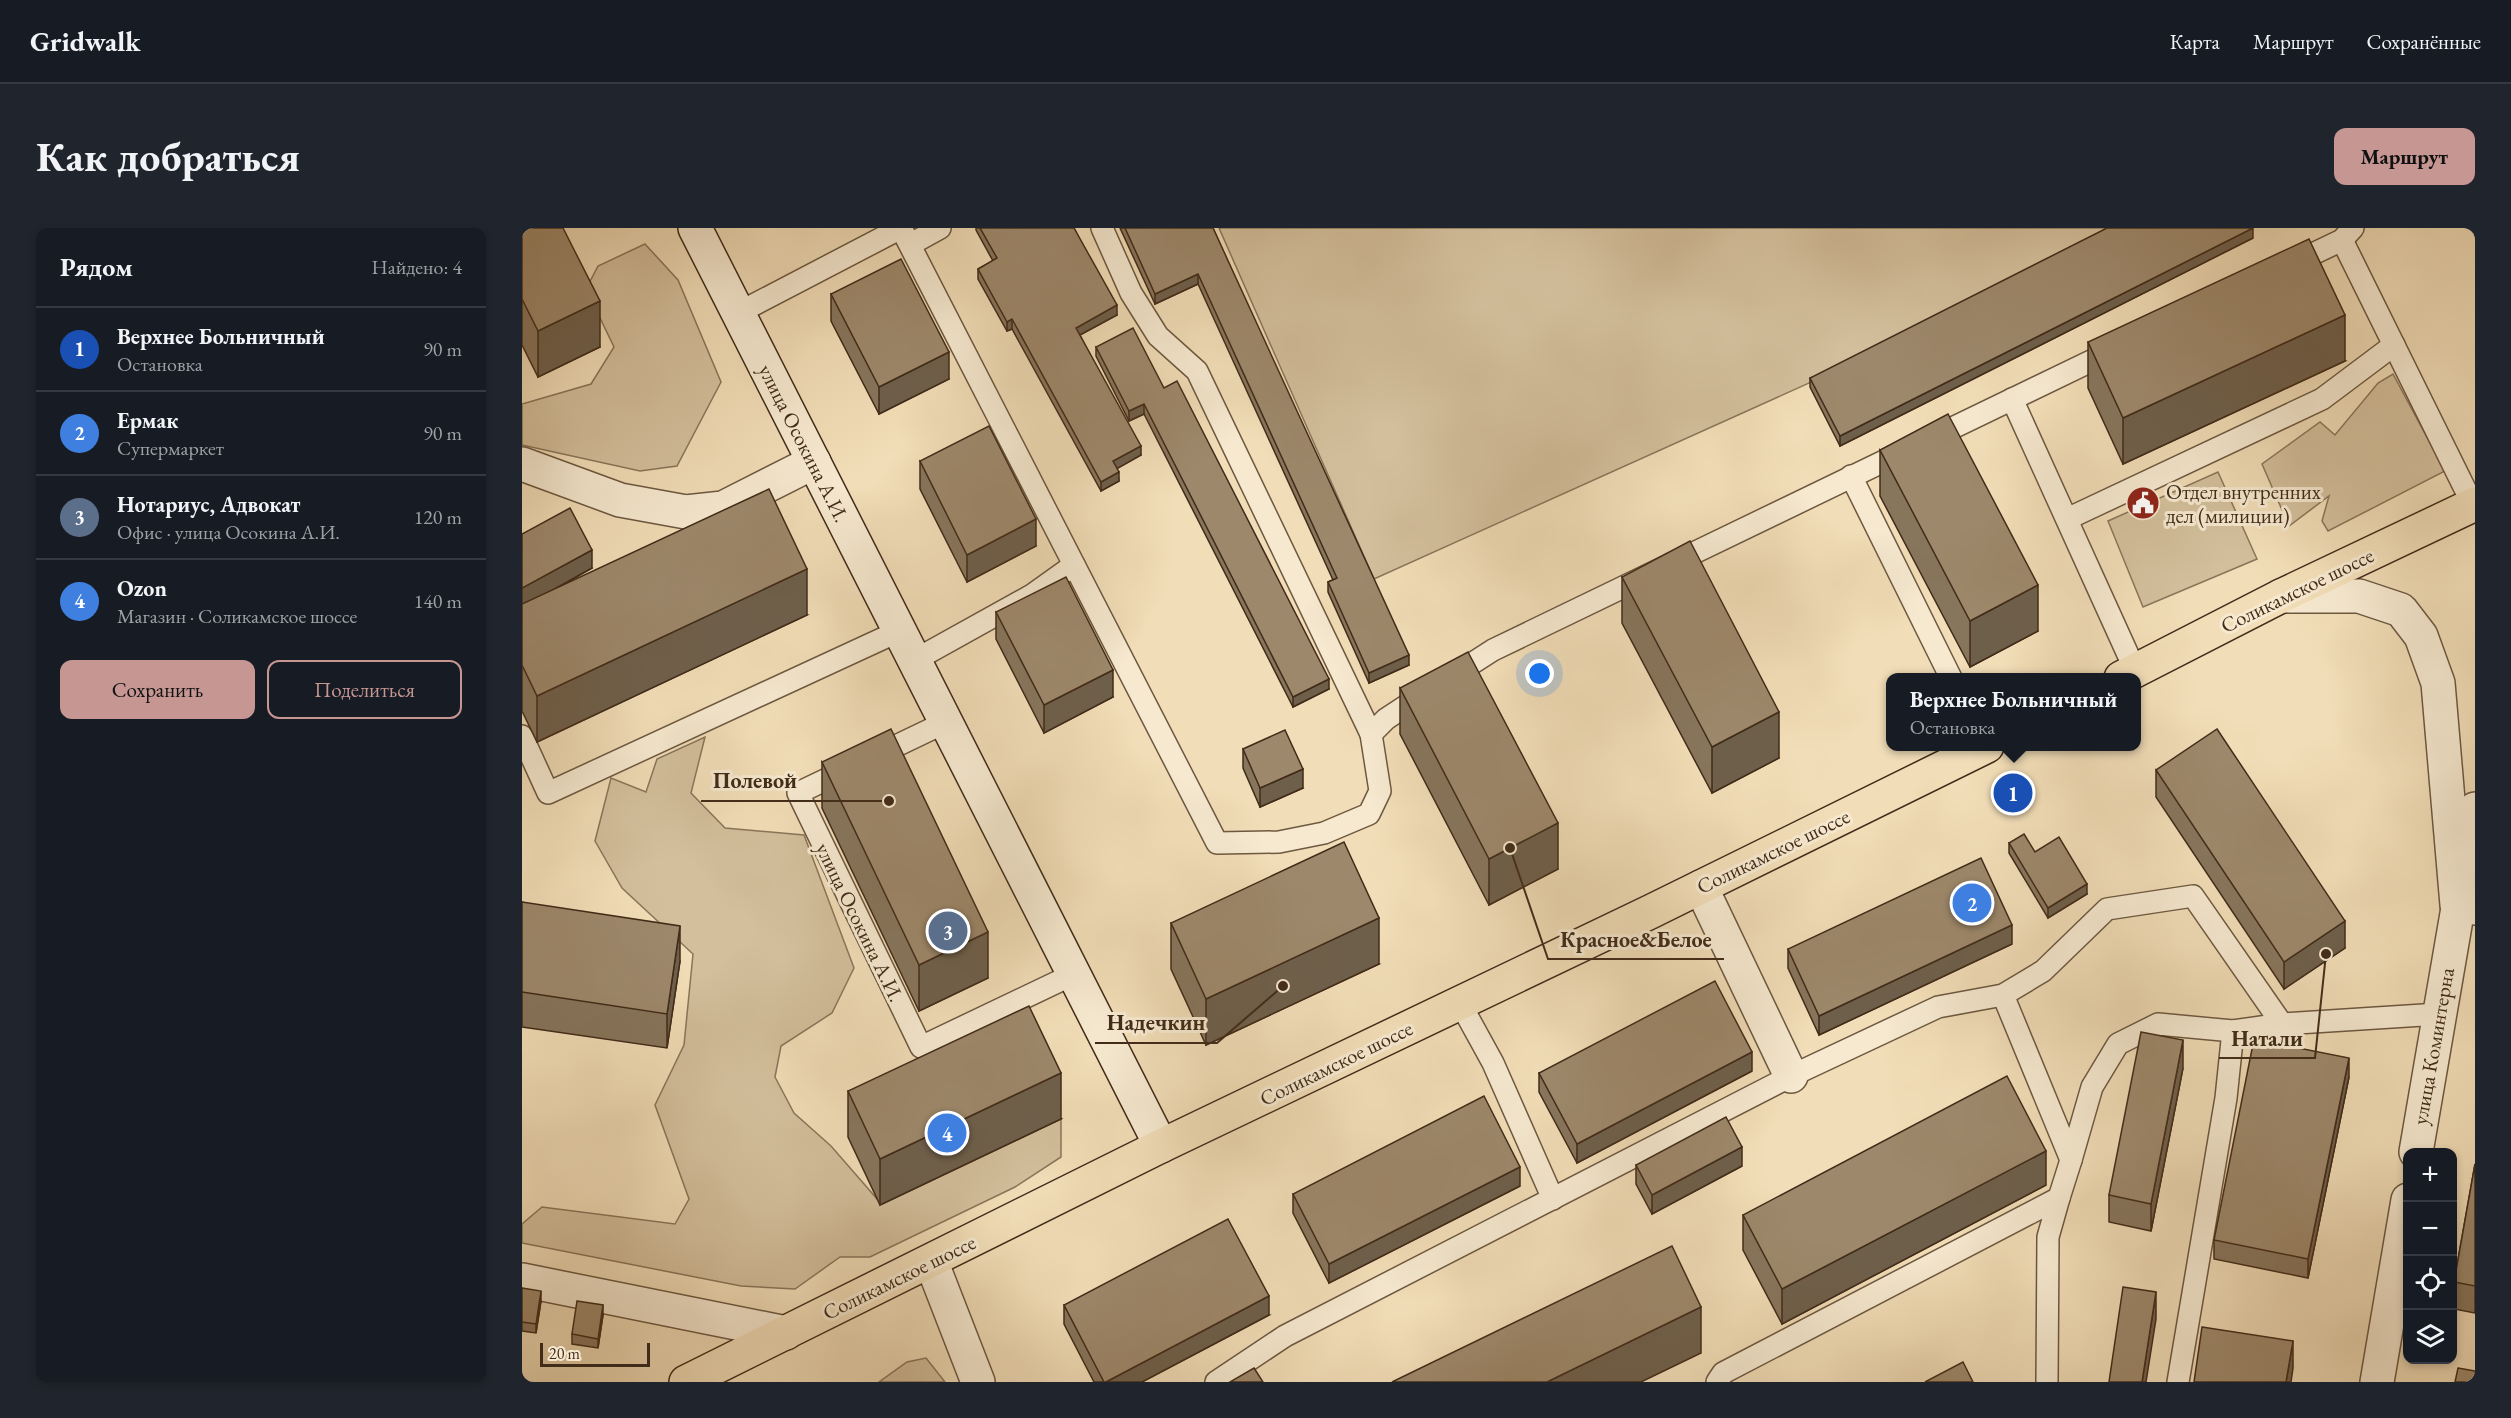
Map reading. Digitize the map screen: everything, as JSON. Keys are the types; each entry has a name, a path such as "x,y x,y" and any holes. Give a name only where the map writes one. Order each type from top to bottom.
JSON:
{"highway":[{"name":"Соликамское шоссе","path":"2130,673 2281,596 2474,505"},
{"name":"Соликамское шоссе","path":"686,1382 1161,1146 1701,887 1978,751"}],"street":[{"name":"улица Осокина А.И.","path":"695,228 1161,1146"},
{"path":"522,464 620,500 686,512 723,508 814,462"},
{"name":"улица Коминтерна","path":"2281,596 2359,596 2401,610 2421,636 2438,683 2466,907"},
{"name":"улица Коминтерна","path":"2417,1148 2439,1014 2466,907 2475,809"},
{"path":"1701,887 1791,1076"},
{"path":"2377,1382 2408,1202"},
{"path":"931,1261 978,1382"},
{"path":"522,1280 786,1333"}],"lane":[{"path":"738,313 904,233 940,228"},
{"path":"904,233 1217,843 1279,842 1324,833 1369,814 1380,791 1371,734 1197,371 1158,336 1131,293 1102,228"},
{"path":"2268,276 2347,234 2394,345 2474,505"},
{"path":"1371,734 1386,719 1493,650 2129,343"},
{"path":"2067,519 2322,399 2394,345"},
{"path":"2012,399 2067,519 2128,673"},
{"path":"1851,477 1949,673"},
{"path":"697,529 723,508"},
{"path":"915,660 1032,595 1074,565"},
{"path":"522,736 548,793 899,631"},
{"name":"улица Осокина А.И.","path":"946,722 798,793 921,1047 1074,974"},
{"path":"1216,1382 1285,1336 1791,1076 1938,1007 2003,995 2043,971 2107,909 2193,896 2282,1024"},
{"path":"2003,995 2071,1160"},
{"path":"1460,1003 1493,1063 1554,1199"},
{"path":"2047,1382 2048,1237 2092,1088 2118,1044 2158,1024 2234,1031 2282,1024 2439,1014"},
{"path":"2178,1382 2226,1098 2234,1031"},
{"path":"1717,1382 1723,1373 2059,1198"}],"shaded area":[{"path":"1219,228 2153,228 1374,579"},
{"path":"645,244 678,280 721,382 677,466 640,471 522,445 522,404 591,384 614,347 586,289 598,266"},
{"path":"2393,374 2445,471 2328,531 2322,521 2329,496 2289,526 2262,464 2320,422 2335,435 2378,383"},
{"path":"2218,472 2257,559 2143,607 2108,521"},
{"path":"705,737 691,793 725,828 804,835 854,968 832,1013 781,1046 775,1077 794,1113 831,1146 878,1200 1061,1119 1061,1157 1015,1187 870,1257 840,1257 795,1289 741,1286 522,1243 522,1224 542,1207 675,1224 689,1199 655,1105 684,1045 693,954 622,888 595,841 611,778 646,792 657,759"},
{"path":"926,1358 945,1382 879,1382 907,1362"}],"building":[{"path":"522,228 563,228 600,301 538,331 522,299"},
{"path":"980,228 1074,228 1117,305 1076,328 1141,446 1113,461 1119,472 1101,482 1012,319 1007,322 978,269 997,258"},
{"path":"1125,228 1213,228 1409,655 1369,673 1328,582 1337,578 1198,274 1155,294"},
{"path":"2107,228 2253,228 1840,436 1810,378"},
{"path":"2309,239 2345,315 2123,418 2088,342"},
{"path":"901,259 949,352 879,387 831,294"},
{"path":"1133,328 1164,388 1177,381 1329,679 1293,697 1144,404 1129,411 1096,347"},
{"path":"1948,414 2038,585 1970,621 1880,450"},
{"path":"989,426 1036,519 967,555 920,461"},
{"path":"769,489 807,569 537,696 522,665 522,604"},
{"path":"570,508 592,550 522,588 522,534"},
{"path":"1690,541 1779,712 1712,747 1622,577"},
{"path":"1066,577 1113,670 1044,705 996,612"},
{"path":"1468,652 1558,823 1489,859 1400,688"},
{"path":"891,729 988,932 919,965 822,762"},
{"path":"2217,729 2345,921 2284,962 2156,770"},
{"path":"1285,730 1303,769 1260,788 1243,749"},
{"path":"2024,834 2035,852 2059,837 2087,884 2048,908 2009,843"},
{"path":"1344,842 1379,918 1206,999 1171,923"},
{"path":"1981,858 2012,925 1819,1016 1788,949"},
{"path":"522,902 680,926 667,1014 522,992"},
{"path":"1715,981 1752,1052 1577,1144 1539,1073"},
{"path":"1029,1006 1061,1073 880,1159 848,1091"},
{"path":"2141,1032 2183,1040 2151,1204 2109,1195"},
{"path":"2254,1039 2349,1058 2308,1259 2214,1240"},
{"path":"2007,1076 2046,1151 1782,1289 1743,1215"},
{"path":"1484,1096 1520,1167 1329,1264 1293,1194"},
{"path":"1726,1117 1742,1147 1652,1195 1636,1165"},
{"path":"2475,1164 2475,1286 2457,1283 2457,1265"},
{"path":"1228,1219 1269,1296 1104,1382 1064,1305"},
{"path":"1672,1246 1701,1307 1547,1382 1392,1382"},
{"path":"2123,1287 2156,1292 2142,1382 2109,1382"},
{"path":"522,1288 541,1291 536,1324 522,1322"},
{"path":"577,1301 603,1305 598,1339 572,1334"},
{"path":"2202,1327 2293,1341 2286,1382 2194,1382"},
{"path":"1963,1362 1973,1382 1925,1382"},
{"path":"1254,1368 1263,1382 1230,1382"},
{"path":"2458,1368 2475,1371 2475,1382 2455,1382"}],"place":[{"name":"Отдел внутренних дел (милиции)","path":"2143,503"},
{"name":"Верхнее Больничный","path":"2013,793"},
{"name":"Полевой","path":"889,801"},
{"name":"Красное&Белое","path":"1510,848"},
{"name":"Ермак","path":"1972,903"},
{"name":"Нотариус, Адвокат","path":"948,931"},
{"name":"Натали","path":"2326,954"},
{"name":"Надечкин","path":"1283,986"},
{"name":"Ozon","path":"947,1133"}]}
